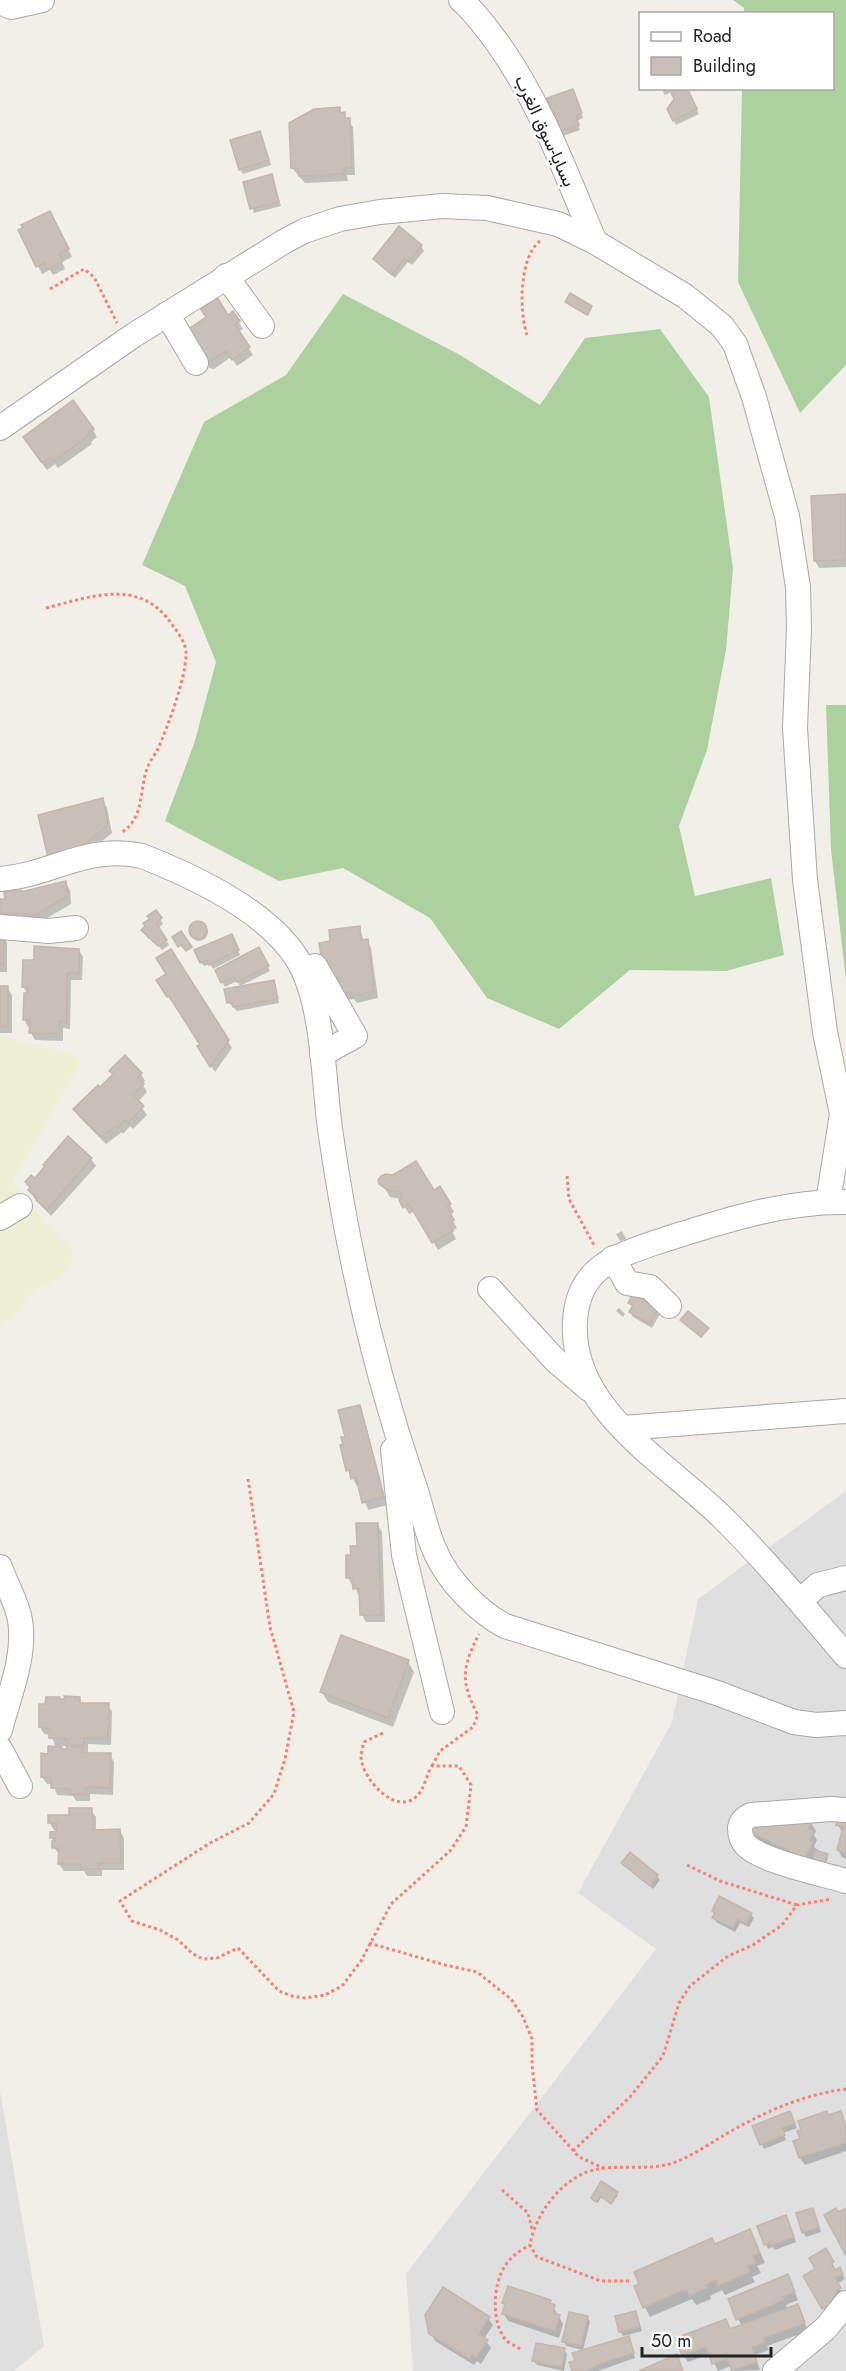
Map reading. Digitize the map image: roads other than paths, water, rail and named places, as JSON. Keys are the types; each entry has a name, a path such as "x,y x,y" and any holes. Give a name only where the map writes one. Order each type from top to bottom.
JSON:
{"street":[{"path":"0,2 11,7 42,0"},
{"name":"بسايا-سوق الغرب","path":"461,0 491,34 535,101 595,242"},
{"path":"0,428 125,341 226,276 304,231 340,219 399,210 443,206 487,208 558,224 595,242 685,296 722,326 735,344 787,516 798,587 799,629 795,728 805,880 825,1032 844,1116 837,1202 768,1210 675,1236 606,1262 581,1294 576,1311 574,1330 579,1355 591,1390"},
{"path":"226,276 262,326"},
{"path":"167,314 196,363"},
{"path":"0,879 23,875 99,853 130,853 159,862 250,911 287,944 303,972 320,1029 330,1126 344,1217 393,1421 435,1552 456,1584 489,1617 505,1626 542,1639 717,1694 794,1722 816,1725 846,1723"},
{"path":"0,927 49,931 76,928"},
{"path":"315,966 355,1036 322,1054"},
{"path":"606,1262 627,1283 650,1287 669,1306"},
{"path":"490,1289 555,1360 591,1390 623,1428 724,1519 800,1601 846,1656"},
{"path":"623,1428 846,1411"},
{"path":"393,1421 394,1463 404,1555 442,1712"},
{"path":"0,1567 20,1617 22,1636 21,1651 0,1730"},
{"path":"800,1601 818,1585 846,1578"},
{"path":"0,1749 20,1786"},
{"path":"842,1890 758,1854 745,1845 741,1836 740,1824 744,1818 751,1815 846,1810"},
{"path":"774,2371 826,2328 846,2303"}]}
